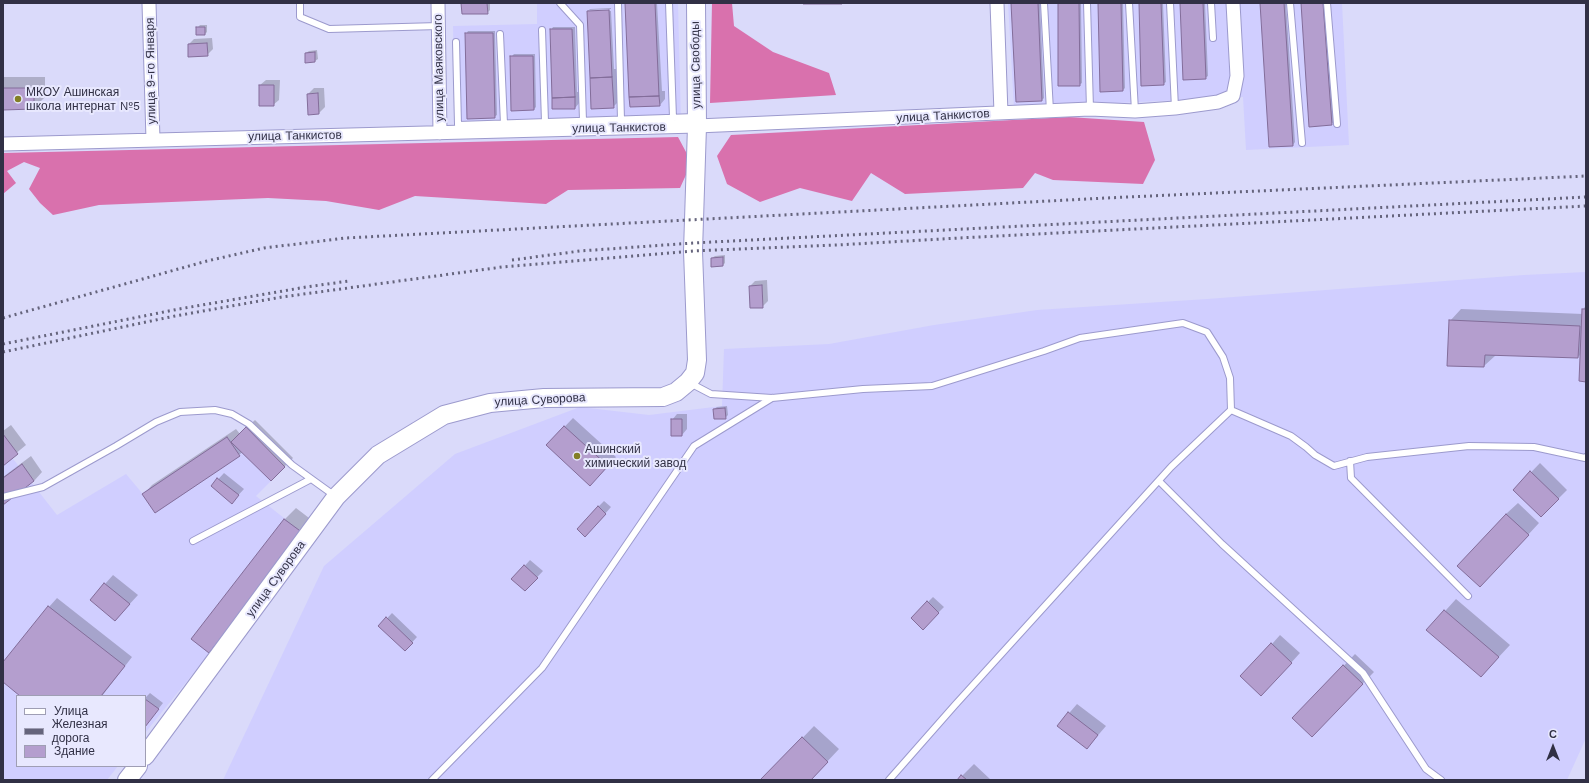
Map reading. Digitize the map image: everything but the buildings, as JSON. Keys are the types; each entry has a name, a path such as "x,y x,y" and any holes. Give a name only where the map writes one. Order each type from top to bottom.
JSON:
{"street":[{"name":"улица 9-го Января","path":"149,3 152,140"},
{"name":"улица Маяковского","path":"438,3 440,133"},
{"name":"улица Свободы","path":"696,3 697,122"},
{"path":"997,3 1001,113"},
{"name":"улица Танкистов","path":"3,144 440,133 697,122 1090,109 1135,111 1175,108 1218,102 1233,96 1237,76 1233,3"},
{"name":"улица Суворова","path":"146,755 336,497 378,455 444,415 490,403 544,398 663,397 676,392 696,373 697,360 693,251 697,122"},
{"path":"127,780 137,767"}],"lane":[{"path":"300,3 300,17 329,29 439,26"},
{"path":"560,3 580,25 583,121"},
{"path":"618,3 621,120"},
{"path":"669,3 673,118"},
{"path":"1044,3 1050,111"},
{"path":"1087,3 1090,109"},
{"path":"1129,3 1135,111"},
{"path":"1170,3 1175,108"},
{"path":"1211,3 1213,38"},
{"path":"1290,3 1302,143"},
{"path":"1328,3 1337,124"},
{"path":"542,30 545,122"},
{"path":"500,34 504,124"},
{"path":"456,42 458,125 673,118 697,122"},
{"path":"688,382 710,394 772,398 864,389 932,386 1044,352 1080,338 1183,323 1207,332 1223,357 1230,378 1231,410 1159,481 955,705 889,780"},
{"path":"432,780 542,668 694,446 772,398"},
{"path":"3,497 43,487 156,422 180,412 215,410 232,414 249,424 292,465 336,497"},
{"path":"1231,410 1291,436 1306,446 1315,455 1334,466 1367,457 1415,450 1469,446 1534,447 1586,457"},
{"path":"1350,461 1351,478 1468,596"},
{"path":"193,540 311,479"},
{"path":"1159,481 1237,558 1363,673 1426,769 1441,780"}],"shaded area":[{"path":"537,3 678,3 681,123 455,128 453,26 537,24"},
{"path":"712,3 732,3 734,26 773,52 829,73 836,95 710,103"},
{"path":"1008,3 1342,3 1349,145 1246,150 1243,97 1014,108"},
{"path":"1069,117 1144,122 1155,160 1143,184 1053,180 1035,173 1023,188 905,194 871,173 852,201 800,188 760,202 727,184 717,156 731,135"},
{"path":"678,137 686,152 690,166 680,188 568,190 546,204 415,196 379,210 326,201 268,198 99,205 53,215 40,203 29,189 40,168 24,162 7,171 16,183 3,194 3,153"},
{"path":"1586,272 1586,738 1567,780 223,780 324,566 455,454 580,407 649,415 722,406 724,349 829,344 934,325 1037,310 1207,299 1524,275"},
{"path":"246,427 285,467 256,496 303,533 146,732 146,695 16,695 16,767 117,767 107,780 3,780 3,446 57,515 126,474 142,493 227,437 232,441"}],"railway":[{"path":"3,318 207,261 264,248 346,238 1106,198 1586,176"},
{"path":"512,260 580,251 693,243 1586,197"},
{"path":"3,352 175,316 282,297 502,267 693,251 837,245 1586,206"},
{"path":"3,344 179,309 349,281"}],"place":[{"name":"МКОУ Ашинская школа интернат №5","path":"18,99"},
{"name":"Ашинский химический завод","path":"577,456"}]}
